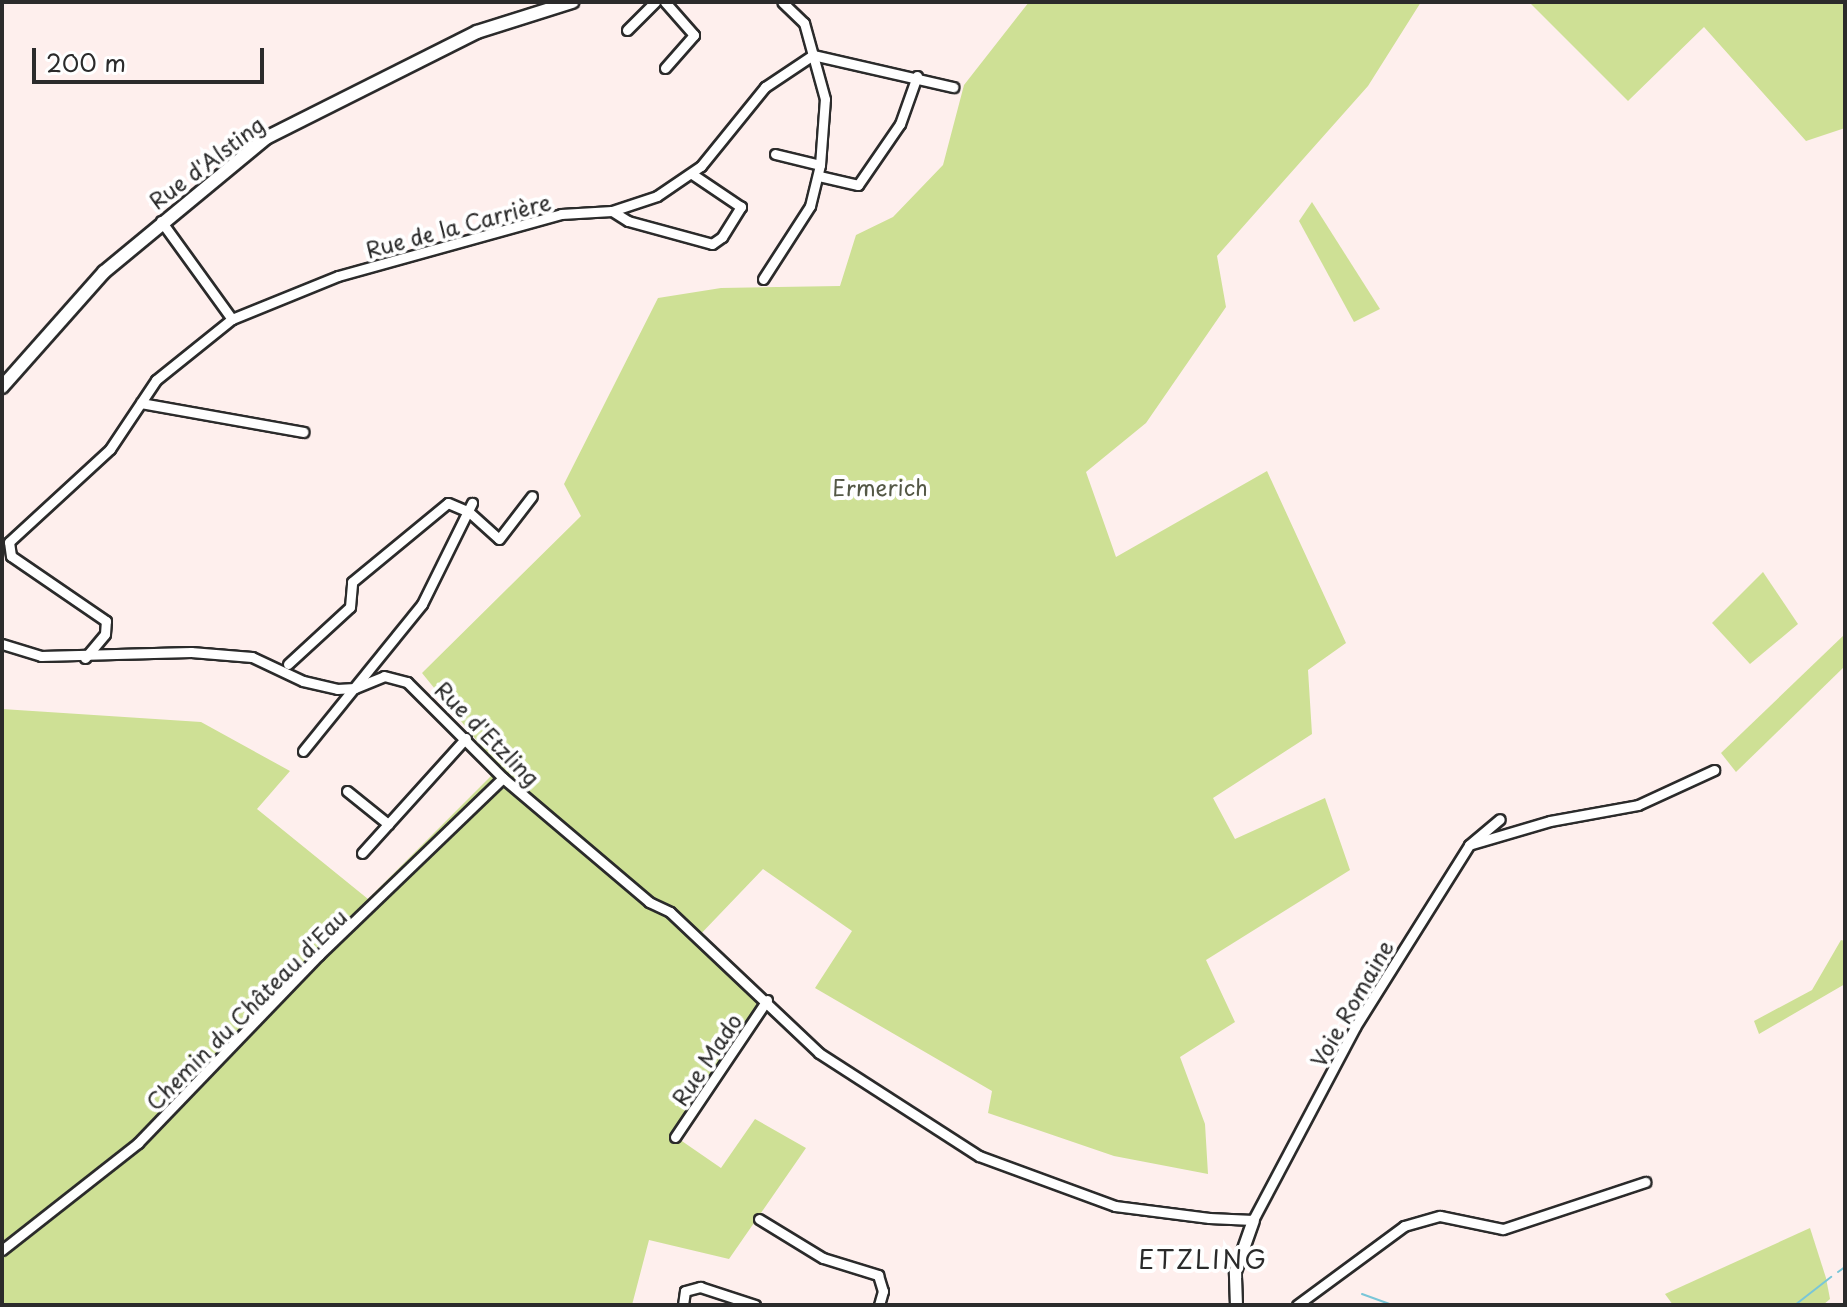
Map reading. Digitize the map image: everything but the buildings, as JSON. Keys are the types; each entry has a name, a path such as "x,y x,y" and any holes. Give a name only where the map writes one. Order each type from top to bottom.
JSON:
{"main road":[{"name":"Rue d'Alsting","path":"2,387 79,297 161,221 285,128 368,91 477,32 572,2"}],"street":[{"path":"627,30 655,2"},
{"path":"665,2 694,35 665,68"},
{"path":"763,279 795,236 820,171 825,99 804,23 782,2"},
{"path":"813,55 917,76 953,87"},
{"name":"Rue de la Carrière","path":"85,658 105,634 106,621 11,556 9,542 110,449 156,380 232,319 338,276 561,214 612,211 679,186 765,87 813,55"},
{"path":"775,154 858,185 900,124 917,76"},
{"path":"612,211 628,221 712,244 722,237 741,207 692,174"},
{"path":"161,221 232,319"},
{"path":"141,403 303,432"},
{"path":"288,664 350,607 352,582 448,503 470,508 499,539 532,496"},
{"path":"303,751 422,604 470,508"},
{"name":"Rue d'Etzling","path":"2,644 41,656 236,655 303,681 355,688 384,676 407,682 503,778 649,902 670,912 695,940 767,1000 819,1053 965,1149 1076,1195 1115,1206 1253,1220"},
{"path":"362,853 466,738"},
{"path":"1469,845 1550,821 1638,805 1714,770"},
{"name":"Chemin du Château d'Eau","path":"2,1250 138,1143 319,955 503,778"},
{"path":"347,791 388,824"},
{"name":"Voie Romaine","path":"1253,1220 1355,1027 1469,845 1500,819"},
{"name":"Rue Mado","path":"675,1137 767,1000"},
{"path":"1302,1303 1404,1226 1440,1216 1503,1229 1645,1182"},
{"path":"759,1219 823,1258 878,1275 883,1291 879,1305"},
{"path":"1236,1305 1235,1271 1253,1220"},
{"path":"683,1305 685,1291 700,1287 755,1305"}],"green space":[{"name":"Ermerich","path":"1029,2 1421,2 1368,86 1217,256 1226,307 1146,423 1086,472 1116,557 1267,471 1346,643 1308,670 1312,734 1213,798 1235,839 1325,798 1350,870 1206,960 1235,1022 1180,1057 1205,1124 1208,1174 1114,1156 988,1113 992,1091 815,988 852,931 763,869 695,940 767,1000 676,1137 721,1168 755,1119 806,1148 729,1259 649,1240 632,1305 2,1305 2,709 201,722 290,771 257,809 368,899 499,768 422,673 581,516 564,484 658,298 721,288 840,286 856,235 893,217 943,165 964,85"},
{"path":"1529,2 1845,2 1845,128 1806,141 1704,27 1628,101"},
{"path":"1312,202 1380,309 1354,322 1299,221"},
{"path":"1763,572 1798,624 1750,664 1712,623"},
{"path":"1845,634 1845,666 1736,772 1721,753"},
{"path":"1841,940 1845,941 1845,984 1759,1034 1754,1021 1812,990"},
{"path":"1810,1228 1830,1299 1823,1305 1673,1305 1665,1294"}],"waterway":[{"path":"1838,1272 1845,1267"},
{"path":"1795,1305 1831,1277"},
{"path":"1362,1294 1393,1305"}],"district":[{"name":"ETZLING","path":"1203,1259"}]}
